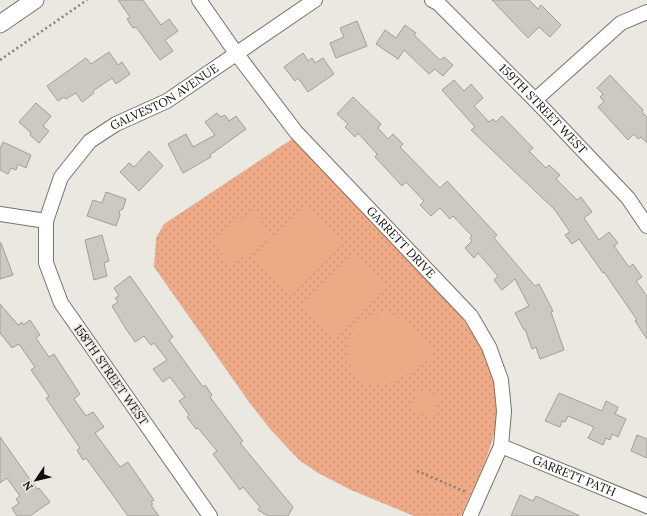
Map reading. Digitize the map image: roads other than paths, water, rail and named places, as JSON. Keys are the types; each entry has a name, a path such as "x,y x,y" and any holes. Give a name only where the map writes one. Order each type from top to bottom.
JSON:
{"street":[{"path":"0,24 35,0"},
{"name":"GARRETT DRIVE","path":"199,0 236,53 296,132 471,316 489,347 501,380 504,411 501,446 470,516"},
{"name":"GALVESTON AVENUE","path":"46,221 61,177 90,141 116,124 167,101 315,0"},
{"name":"159TH STREET WEST","path":"432,0 438,3 535,100 628,198 647,226"},
{"path":"535,100 621,24 647,12"},
{"path":"0,214 46,221"},
{"name":"158TH STREET WEST","path":"46,221 46,263 61,303 210,516"},
{"name":"GARRETT PATH","path":"501,446 647,506"}]}
